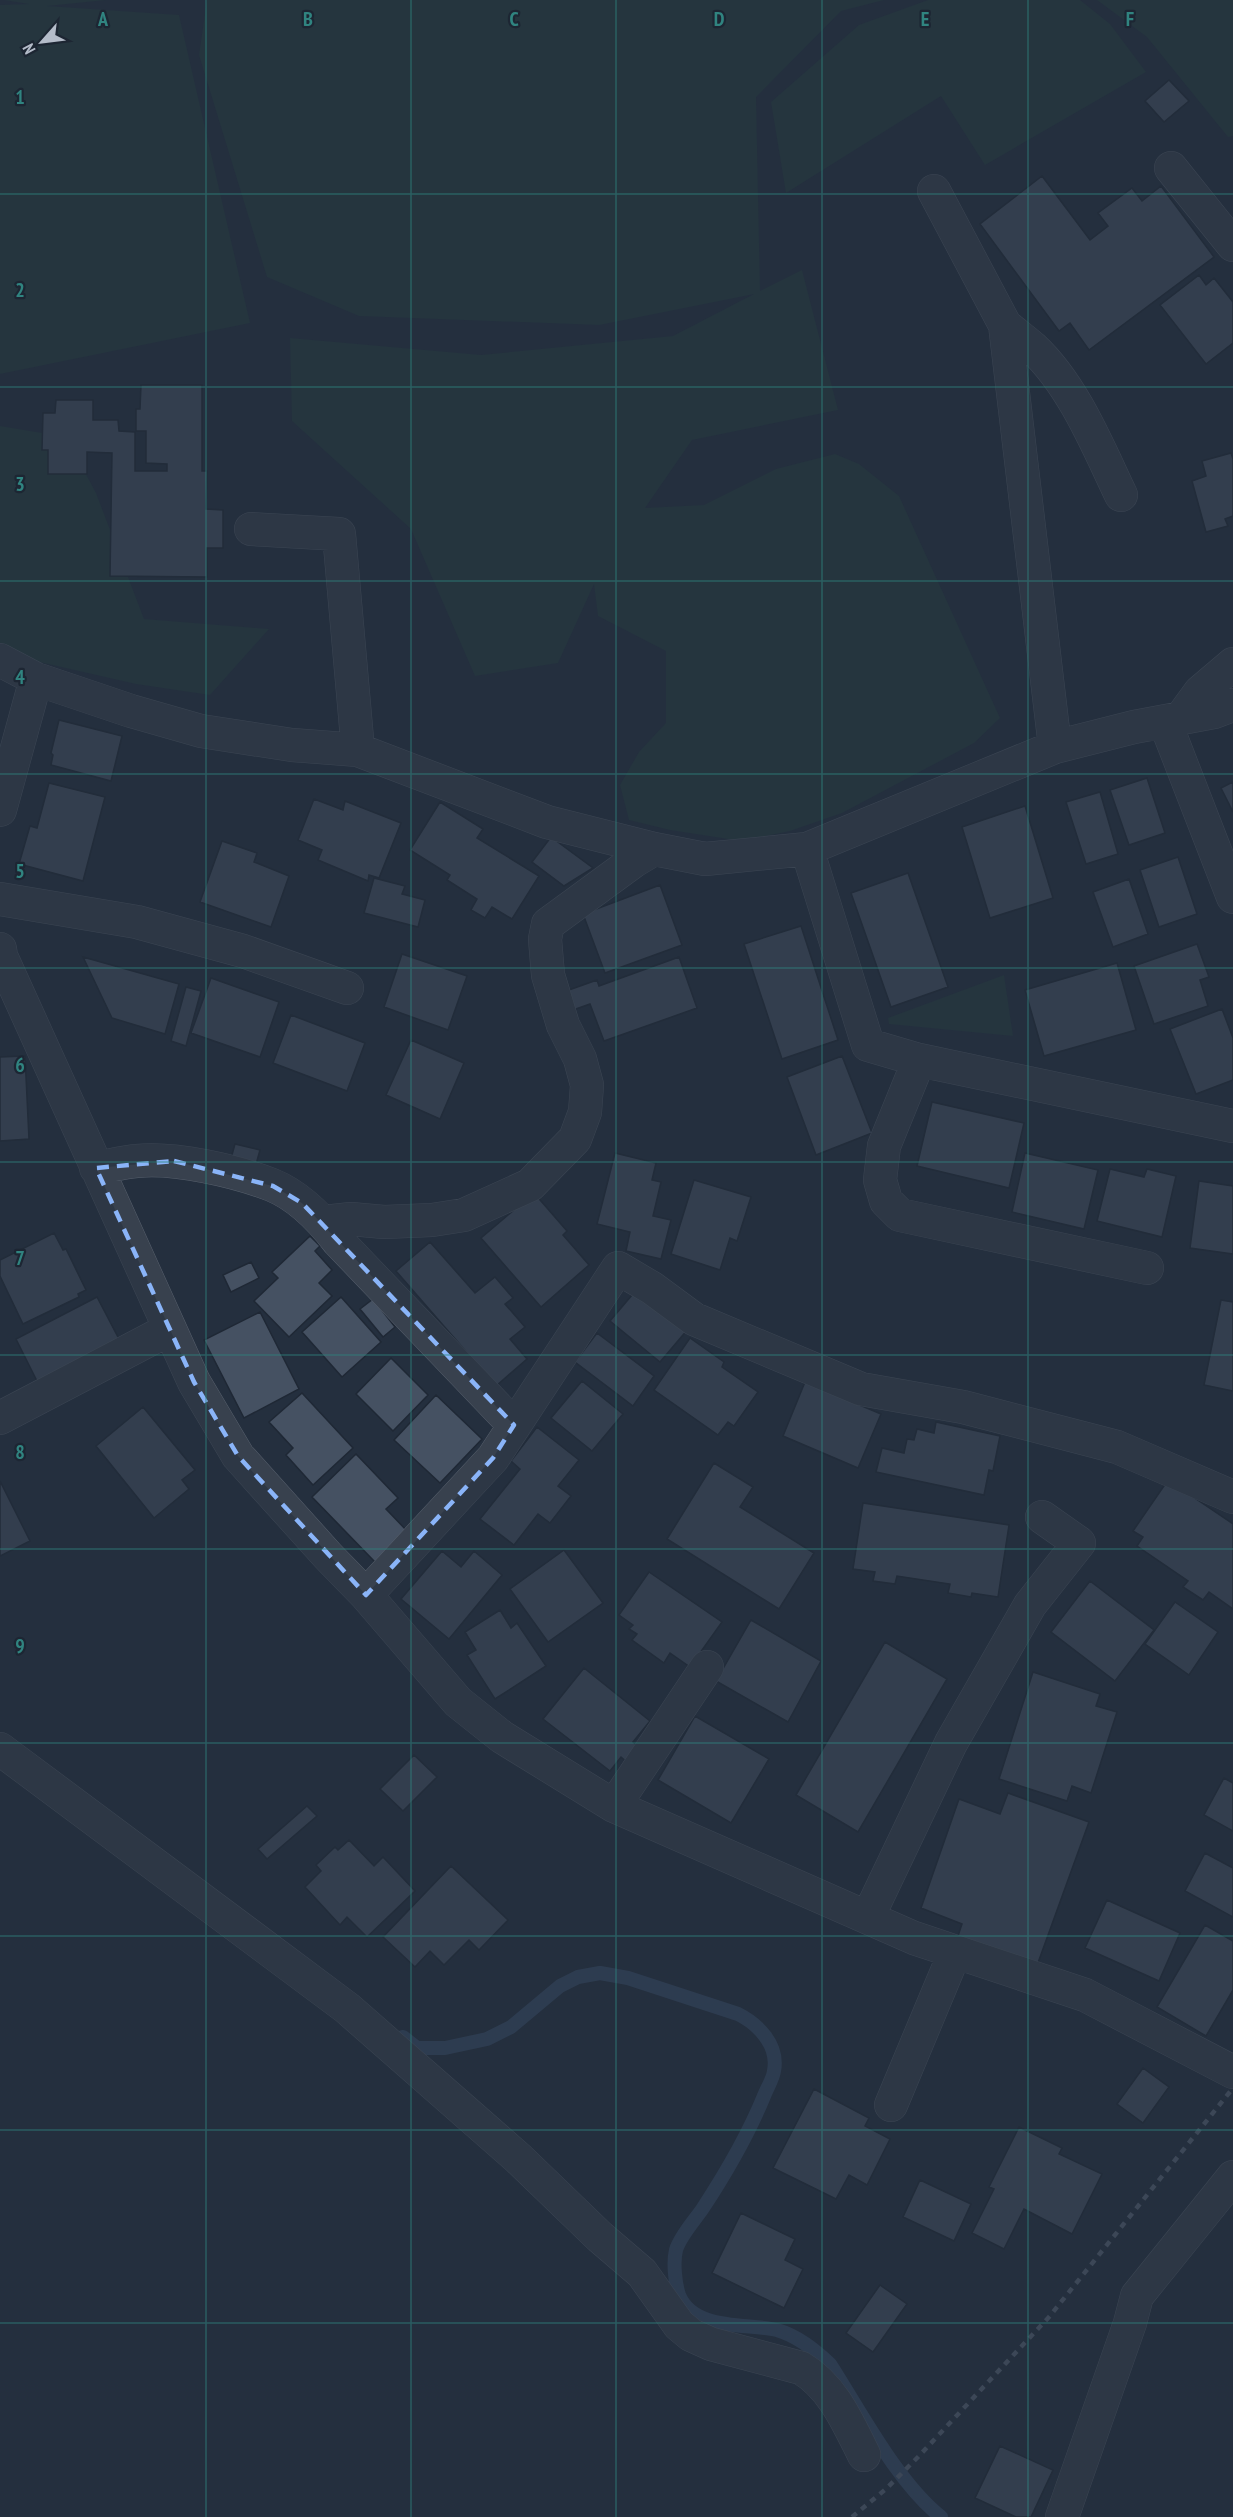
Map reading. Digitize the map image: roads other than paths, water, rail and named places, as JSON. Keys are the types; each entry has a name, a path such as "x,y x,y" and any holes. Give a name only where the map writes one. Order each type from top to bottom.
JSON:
{"street":[{"path":"1171,168 1233,245"},
{"path":"934,191 1005,325 1054,747"},
{"path":"1005,325 1035,350 1063,385 1094,438 1121,495"},
{"path":"251,528 339,534 358,750"},
{"path":"0,660 36,679 131,711 201,731 292,746 358,750 547,822 654,849 705,859 807,849 1054,747 1214,712 1233,705"},
{"path":"1173,720 1200,692 1233,664"},
{"path":"1,801 36,679"},
{"path":"1173,720 1233,897"},
{"path":"324,1222 351,1219 384,1222 432,1220 464,1215 530,1185 575,1139 585,1112 587,1085 580,1059 562,1025 548,975 546,939 548,924 654,849"},
{"path":"807,849 868,1045 919,1060 1233,1126"},
{"path":"0,899 137,922 243,951 347,988"},
{"path":"0,949 37,1039 194,1382 238,1456 366,1595 458,1702 502,1737 614,1806 914,1938 1085,1995 1230,2064"},
{"path":"919,1060 884,1146 880,1180 886,1201 900,1215 1147,1268"},
{"path":"96,1168 137,1161 165,1161 216,1170 273,1186 302,1203 324,1222 338,1241 514,1425"},
{"path":"366,1595 493,1458 618,1268 652,1288 694,1319 861,1389 963,1407 1107,1445 1233,1497"},
{"path":"0,1418 170,1329"},
{"path":"868,1917 951,1743 1030,1605 1079,1543 1042,1517"},
{"path":"614,1806 707,1667"},
{"path":"0,1749 347,2008 518,2158 600,2237 642,2272 679,2325 691,2335 711,2344 801,2368 813,2375 825,2386 845,2417 864,2455"},
{"path":"891,2105 955,1952"},
{"path":"1062,2517 1130,2323 1137,2296 1233,2177"}],"waterway":[{"path":"403,2037 417,2048 445,2048 487,2039 511,2027 560,1986 578,1977 600,1973 628,1978 738,2014 753,2023 770,2044 775,2061 773,2074 736,2154 678,2245 675,2266 679,2295 686,2307 696,2315 722,2323 777,2330 799,2340 830,2364 895,2466 909,2485 941,2517"}],"railway":[{"path":"852,2517 886,2489 918,2457 1049,2317 1233,2088"}]}
